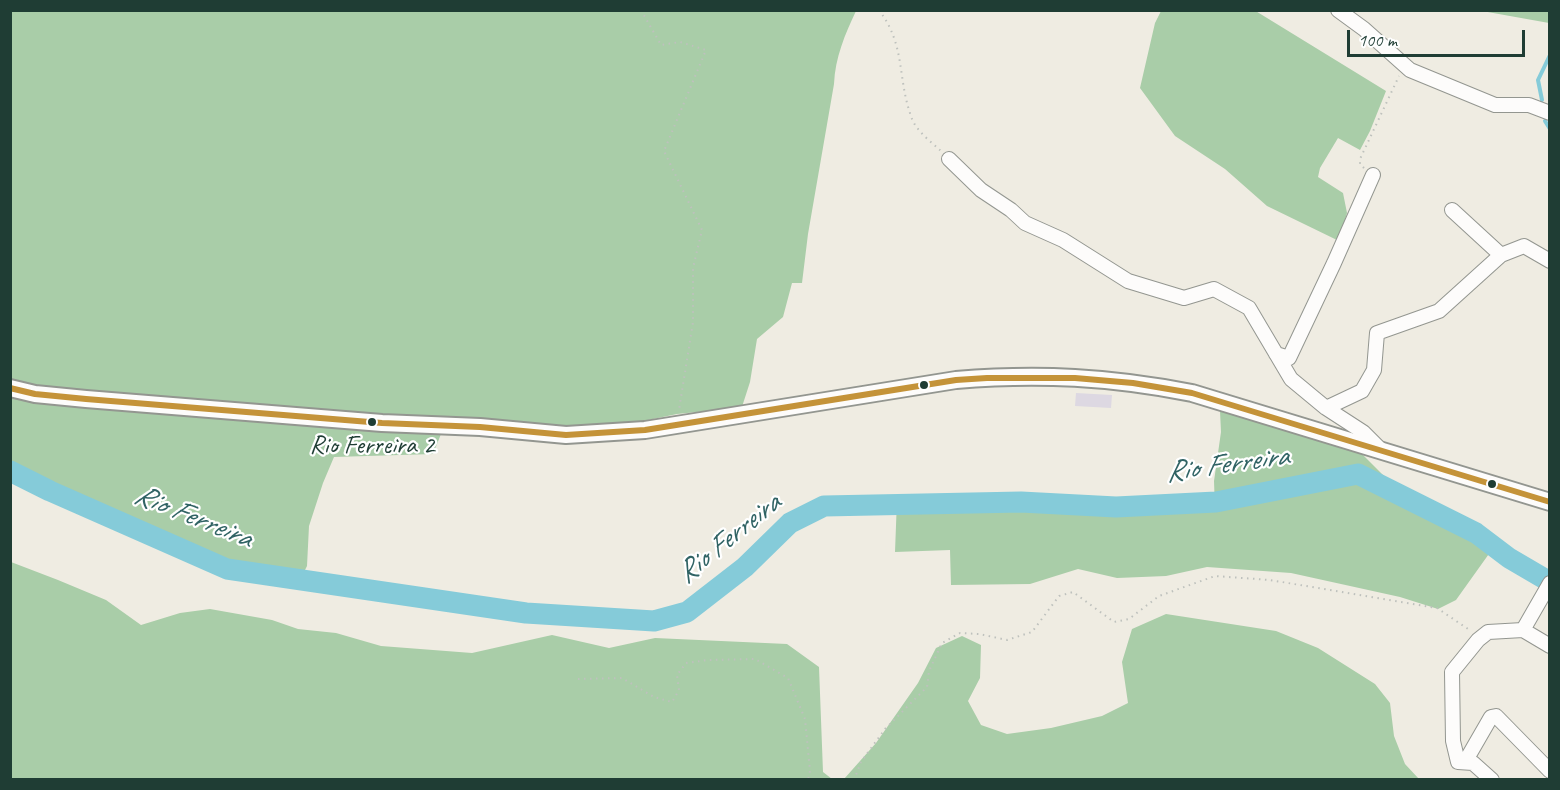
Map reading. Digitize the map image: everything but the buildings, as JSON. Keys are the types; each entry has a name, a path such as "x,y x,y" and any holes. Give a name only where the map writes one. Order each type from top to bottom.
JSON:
{"street":[{"path":"1338,10 1364,29 1410,70 1495,105 1529,105 1550,113"},
{"path":"949,159 981,190 1011,210 1025,223 1063,240 1128,281 1184,298 1214,289 1249,308 1291,379 1326,408 1363,432 1380,449"},
{"path":"1276,354 1289,358 1373,176"},
{"path":"1452,210 1501,255"},
{"path":"1326,408 1362,391 1374,370 1377,333 1439,311 1501,255 1524,246 1550,261"},
{"path":"10,388 35,394 86,399 566,435 645,430 956,380 1008,376 1076,376 1145,383 1192,393 1550,502"},
{"path":"1522,630 1550,583"},
{"path":"1492,780 1473,763 1458,762 1453,741 1452,672 1480,638 1488,632 1522,630 1550,645"},
{"path":"1465,762 1491,717 1496,716 1550,771"}],"path":[{"path":"641,10 661,45 680,42 706,50 664,151 702,230 693,268 693,322 677,425"},
{"path":"879,10 895,36 911,117 922,133 949,159"},
{"path":"1373,176 1360,164 1360,159 1404,64"},
{"path":"854,780 861,762 885,729 927,687 929,671 942,643 960,633 979,634 1007,640 1032,632 1059,596 1073,592 1114,622 1129,619 1159,596 1215,576 1270,580 1437,608 1480,638"},
{"path":"578,679 622,678 654,697 672,702 679,690 677,675 686,663 755,659 788,678 805,718 810,771 808,780"}],"green space":[{"path":"1254,10 1386,91 1360,150 1338,138 1320,168 1318,177 1343,193 1347,213 1339,241 1267,206 1225,169 1175,136 1140,88 1155,23 1161,11"},
{"path":"10,11 856,11 844,37 836,65 802,283 792,283 783,317 757,339 750,382 740,413 727,409 677,414 589,430 447,419 433,454 334,457 309,526 307,566 296,588 267,583 188,555 160,537 138,538 86,514 36,481 11,470"},
{"path":"1482,11 1549,11 1549,23"},
{"path":"1220,411 1358,450 1384,476 1491,551 1456,600 1438,609 1400,597 1291,573 1207,567 1166,576 1117,578 1078,569 1030,584 951,585 950,550 895,552 897,499 922,502 1105,503 1159,513 1215,510 1214,481 1221,432"},
{"path":"11,562 106,600 141,625 180,613 210,609 272,620 298,629 336,633 381,646 472,653 552,635 609,648 655,638 787,644 819,667 823,772 832,779 11,779"},
{"path":"1166,614 1276,631 1318,648 1375,684 1390,703 1394,736 1405,764 1419,779 844,779 876,743 918,683 936,648 962,636 981,645 980,678 968,701 981,725 1007,734 1051,728 1102,716 1128,703 1122,662 1132,629"}],"waterway":[{"path":"1542,100 1538,80 1550,55"},
{"path":"1545,121 1550,129"},
{"name":"Rio Ferreira","path":"10,471 227,569 526,613 654,621 687,612 745,567 790,523 824,506 1021,502 1116,507 1216,502 1358,474 1476,533 1509,558 1550,582"}],"transit line":[{"path":"10,388 35,394 86,399 566,435 645,430 956,380 1075,378 1133,383 1192,393 1550,502"}],"place":[{"name":"Rio Ferreira 2","path":"372,422"}]}
